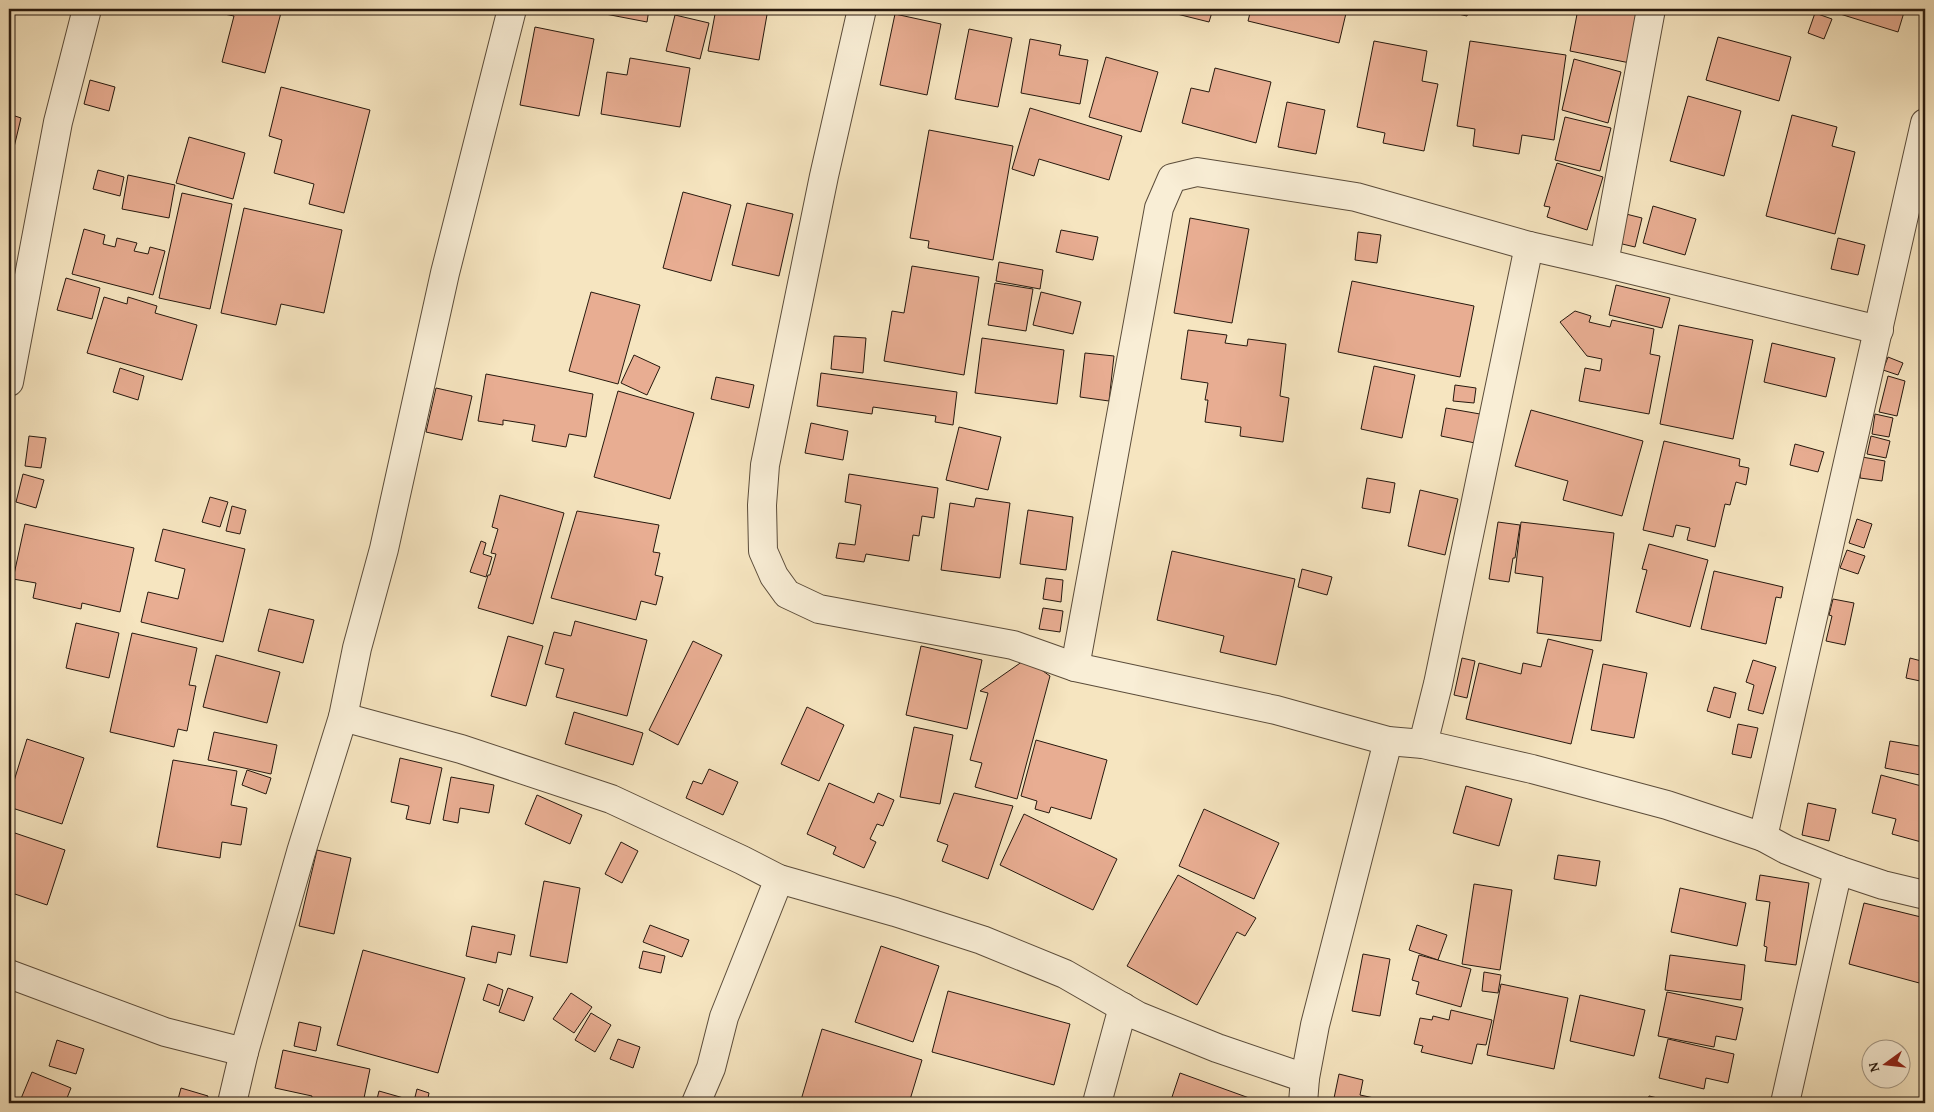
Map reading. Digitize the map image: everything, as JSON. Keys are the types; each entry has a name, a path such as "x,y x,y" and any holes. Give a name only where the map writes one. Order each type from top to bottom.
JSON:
{"street":[{"path":"9,382 58,122 87,9"},
{"path":"232,1103 244,1052 301,852 343,717 357,648 384,549 445,273 512,9"},
{"path":"862,9 824,176 765,465 762,505 763,551 774,576 787,594 819,609 1014,645 1075,667 1276,710 1388,741 1423,744 1532,769 1667,805 1763,838 1787,850 1838,870 1883,885 1925,895"},
{"path":"1604,262 1651,9"},
{"path":"1763,838 1925,124"},
{"path":"1075,667 1159,208 1172,178 1197,172 1356,197 1528,246 1604,262 1879,330"},
{"path":"1423,744 1438,684 1528,246"},
{"path":"343,717 461,749 611,798 779,879 895,912 982,940 1065,974 1138,1016 1218,1048 1304,1091 1316,1025 1337,935 1388,741"},
{"path":"1786,1103 1838,870"},
{"path":"696,1103 710,1068 724,1017 779,879"},
{"path":"9,974 165,1032 244,1052"},
{"path":"1097,1103 1123,1008"}],"building":[{"path":"225,9 282,9 265,73 222,62 234,16 224,14"},
{"path":"596,9 649,9 647,22 595,12"},
{"path":"716,9 768,9 759,60 708,51"},
{"path":"746,9 757,9 755,13"},
{"path":"1157,9 1213,9 1209,22"},
{"path":"1251,9 1347,9 1339,43 1248,21"},
{"path":"1436,9 1469,9 1467,16"},
{"path":"1578,9 1641,9 1630,63 1570,51"},
{"path":"1824,9 1905,9 1898,32"},
{"path":"1815,13 1832,19 1824,39 1808,33"},
{"path":"895,14 941,24 927,95 880,85"},
{"path":"675,15 709,23 700,59 666,51"},
{"path":"535,27 594,39 579,116 520,105"},
{"path":"969,29 1012,38 998,107 955,99"},
{"path":"1718,37 1791,57 1779,101 1706,80"},
{"path":"1030,39 1061,45 1059,55 1088,60 1080,104 1021,93"},
{"path":"1374,41 1427,51 1422,81 1438,84 1424,151 1383,143 1385,133 1357,127"},
{"path":"1470,41 1566,55 1554,140 1522,135 1519,154 1473,146 1475,129 1457,126"},
{"path":"1106,57 1158,72 1141,132 1089,117"},
{"path":"630,58 690,68 680,127 601,114 607,72 627,75"},
{"path":"1574,59 1621,72 1608,123 1562,110"},
{"path":"1215,68 1271,82 1256,143 1182,123 1191,88 1209,92"},
{"path":"90,80 115,87 109,111 84,104"},
{"path":"281,87 370,110 344,213 309,204 314,184 274,173 282,140 269,136"},
{"path":"1688,96 1741,111 1724,176 1670,161"},
{"path":"1287,102 1325,110 1316,154 1278,147"},
{"path":"1030,108 1122,136 1109,180 1039,159 1034,176 1012,169"},
{"path":"9,114 21,118 10,164 9,164"},
{"path":"1792,115 1837,127 1832,146 1855,152 1835,234 1766,216"},
{"path":"1565,117 1611,128 1600,171 1555,160"},
{"path":"929,130 1013,146 993,260 928,248 929,241 910,238"},
{"path":"189,137 245,153 233,199 176,183"},
{"path":"1557,163 1603,177 1587,230 1547,217 1550,207 1544,206"},
{"path":"98,170 124,177 120,196 93,189"},
{"path":"128,175 175,185 169,218 122,209"},
{"path":"683,192 731,205 711,281 663,268"},
{"path":"182,193 232,204 210,309 159,298"},
{"path":"747,203 793,214 779,276 732,265"},
{"path":"1653,206 1696,219 1685,255 1643,243"},
{"path":"244,208 342,230 324,313 281,304 276,325 221,313"},
{"path":"1622,213 1642,218 1635,247 1614,242"},
{"path":"1190,218 1249,229 1232,323 1174,313"},
{"path":"84,229 105,235 103,244 115,247 117,238 137,243 134,251 148,254 150,247 165,251 153,295 72,274"},
{"path":"1061,230 1098,237 1093,260 1056,252"},
{"path":"1358,232 1381,235 1377,263 1355,260"},
{"path":"1838,238 1865,245 1858,275 1831,269"},
{"path":"999,262 1043,270 1040,289 996,281"},
{"path":"912,266 979,277 964,375 884,361 892,311 904,313"},
{"path":"66,278 100,288 92,319 57,310"},
{"path":"1352,281 1474,306 1460,377 1338,352"},
{"path":"995,283 1033,289 1026,331 988,325"},
{"path":"1616,285 1670,298 1662,328 1609,315"},
{"path":"591,292 640,305 618,384 569,371"},
{"path":"1041,292 1081,302 1073,334 1033,325"},
{"path":"104,297 127,304 128,297 157,306 155,313 197,325 182,380 87,353"},
{"path":"1575,311 1591,316 1589,322 1610,327 1612,320 1654,329 1650,354 1660,356 1649,414 1579,401 1585,368 1600,371 1602,359 1587,356 1560,322"},
{"path":"1679,325 1753,340 1733,439 1660,424"},
{"path":"1188,330 1227,335 1225,343 1247,346 1248,339 1286,344 1280,396 1289,398 1283,442 1240,436 1241,427 1205,422 1208,400 1205,400 1208,383 1181,379"},
{"path":"834,336 866,338 863,373 831,369"},
{"path":"982,338 1064,350 1057,404 975,393"},
{"path":"1772,343 1835,358 1826,397 1764,382"},
{"path":"1085,353 1114,356 1109,401 1080,397"},
{"path":"634,355 660,367 647,395 621,383"},
{"path":"1888,357 1903,363 1898,375 1883,370"},
{"path":"1374,366 1415,375 1402,438 1361,429"},
{"path":"120,368 144,376 138,400 113,392"},
{"path":"821,373 957,392 953,425 935,422 936,416 873,407 872,414 817,406"},
{"path":"486,374 593,394 586,437 569,434 566,447 532,441 535,425 503,420 503,425 478,421"},
{"path":"1888,376 1905,381 1897,416 1879,412"},
{"path":"716,377 754,385 749,408 711,399"},
{"path":"1455,385 1476,388 1474,403 1453,401"},
{"path":"436,388 472,396 462,440 426,432"},
{"path":"618,391 694,413 670,499 594,477"},
{"path":"1446,408 1480,414 1475,443 1441,436"},
{"path":"1531,410 1643,441 1622,516 1563,500 1568,481 1515,466"},
{"path":"1875,414 1893,418 1889,437 1872,434"},
{"path":"811,423 848,431 843,460 805,453"},
{"path":"959,427 1001,437 988,490 946,480"},
{"path":"29,436 46,438 41,468 25,466"},
{"path":"1871,436 1890,441 1886,458 1867,454"},
{"path":"1664,441 1740,459 1739,466 1749,468 1746,485 1736,482 1730,505 1725,504 1715,547 1687,540 1690,528 1676,525 1673,537 1643,530"},
{"path":"1795,444 1824,452 1818,472 1790,465"},
{"path":"1862,457 1885,461 1882,481 1860,478"},
{"path":"23,474 44,480 36,508 16,502"},
{"path":"849,474 938,488 934,518 922,516 919,536 913,535 909,561 866,554 864,562 836,558 839,543 855,545 861,505 845,502"},
{"path":"1367,478 1395,483 1390,513 1362,508"},
{"path":"1420,490 1458,499 1445,555 1408,546"},
{"path":"500,495 564,513 533,624 478,608 496,554 491,553 498,529 492,527"},
{"path":"210,497 228,502 220,527 202,522"},
{"path":"976,498 1010,503 1000,578 941,570 950,503 974,507"},
{"path":"232,506 246,510 240,534 226,531"},
{"path":"1028,510 1073,517 1066,570 1020,564"},
{"path":"577,511 659,525 653,552 660,553 655,575 663,577 656,605 641,601 636,620 551,598"},
{"path":"1857,519 1872,524 1864,548 1849,543"},
{"path":"1498,522 1520,525 1509,582 1489,579"},
{"path":"1521,522 1614,533 1601,641 1537,633 1543,577 1515,573"},
{"path":"25,524 134,548 120,612 82,603 81,609 33,598 36,583 13,579"},
{"path":"163,529 245,549 223,642 141,622 148,592 178,599 185,569 155,561"},
{"path":"481,541 486,543 483,554 492,557 486,577 470,572"},
{"path":"1649,544 1708,560 1690,627 1636,612 1647,570 1642,569"},
{"path":"1847,550 1865,556 1858,574 1840,568"},
{"path":"1172,551 1295,579 1276,665 1220,652 1224,636 1157,620"},
{"path":"1302,569 1332,577 1327,595 1298,587"},
{"path":"1714,571 1783,587 1781,598 1776,597 1766,644 1701,629"},
{"path":"1046,578 1063,580 1061,602 1043,599"},
{"path":"1833,599 1854,603 1845,645 1826,641 1832,616 1829,615"},
{"path":"1043,608 1063,611 1060,632 1039,629"},
{"path":"269,609 314,620 303,663 258,651"},
{"path":"575,621 647,640 627,716 556,697 564,669 545,664 554,632 571,636"},
{"path":"76,623 119,633 109,678 66,668"},
{"path":"132,633 197,648 189,685 196,686 187,731 178,729 174,747 110,732"},
{"path":"508,636 543,646 526,706 491,696"},
{"path":"1548,639 1593,650 1571,744 1466,719 1479,663 1521,674 1523,663 1541,667"},
{"path":"693,641 722,655 678,745 649,730"},
{"path":"921,646 982,660 967,729 906,715"},
{"path":"216,655 280,672 267,723 203,707"},
{"path":"1462,658 1475,661 1467,698 1454,695"},
{"path":"1910,658 1925,662 1925,682 1906,678"},
{"path":"1026,659 1050,676 1017,799 975,787 982,763 970,760 988,693 980,691"},
{"path":"1753,660 1776,667 1763,714 1748,710 1754,685 1746,682"},
{"path":"1603,664 1647,673 1634,738 1591,730"},
{"path":"1714,687 1736,693 1730,718 1707,711"},
{"path":"807,707 844,725 819,781 781,764"},
{"path":"574,712 643,733 633,765 565,744"},
{"path":"1738,724 1758,728 1751,758 1732,754"},
{"path":"914,727 953,735 940,804 900,797"},
{"path":"214,732 277,745 271,774 208,760"},
{"path":"27,739 84,758 62,824 9,807 9,797"},
{"path":"1036,740 1107,760 1091,819 1051,807 1049,813 1035,809 1037,801 1021,796"},
{"path":"1890,741 1925,747 1925,776 1885,768"},
{"path":"400,758 442,768 430,824 406,819 409,806 391,802"},
{"path":"173,760 237,771 231,805 247,808 241,845 222,842 220,858 157,847"},
{"path":"709,769 738,782 723,815 686,798 693,781 702,784"},
{"path":"247,770 271,778 266,794 242,785"},
{"path":"1881,775 1925,787 1925,843 1892,834 1896,819 1872,813"},
{"path":"451,777 494,785 489,813 460,808 458,823 443,820"},
{"path":"829,783 874,803 878,793 894,800 883,826 877,824 870,839 876,842 864,868 833,854 836,847 807,834"},
{"path":"1466,786 1512,799 1499,846 1453,833"},
{"path":"954,793 1013,806 988,879 942,861 948,845 937,841"},
{"path":"537,795 582,815 570,844 525,824"},
{"path":"1808,803 1836,809 1829,841 1802,835"},
{"path":"1204,809 1279,843 1254,899 1179,866"},
{"path":"1024,814 1117,859 1093,910 1000,865"},
{"path":"9,831 65,850 47,905 9,892"},
{"path":"621,842 638,851 622,883 605,874"},
{"path":"317,850 351,858 334,934 299,926"},
{"path":"1558,855 1600,861 1596,886 1554,879"},
{"path":"1178,875 1256,918 1245,936 1237,932 1197,1005 1127,966"},
{"path":"1760,875 1809,883 1796,965 1765,961 1767,947 1764,946 1770,902 1756,900"},
{"path":"544,881 580,888 567,963 530,956"},
{"path":"1474,884 1512,890 1500,970 1462,964"},
{"path":"1680,888 1746,903 1737,946 1671,932"},
{"path":"1864,903 1925,918 1925,975 1923,984 1849,964"},
{"path":"650,925 689,940 682,957 643,942"},
{"path":"1417,925 1447,935 1438,960 1409,950"},
{"path":"472,926 515,935 511,955 498,952 496,963 466,956"},
{"path":"881,946 939,966 913,1042 855,1022"},
{"path":"363,950 465,978 438,1073 337,1045"},
{"path":"643,951 665,956 661,973 639,968"},
{"path":"1363,954 1390,959 1380,1016 1352,1011"},
{"path":"1419,955 1471,969 1461,1007 1416,994 1419,982 1412,980"},
{"path":"1670,955 1745,965 1741,1000 1665,990"},
{"path":"1484,972 1501,975 1498,993 1482,991"},
{"path":"488,984 503,990 499,1006 483,1000"},
{"path":"1501,984 1568,998 1554,1069 1487,1055"},
{"path":"508,988 533,997 524,1021 499,1012"},
{"path":"948,991 1070,1024 1054,1085 932,1052"},
{"path":"1667,992 1743,1008 1736,1040 1716,1036 1714,1047 1658,1036"},
{"path":"571,993 592,1007 574,1033 553,1019"},
{"path":"1580,995 1645,1010 1634,1056 1570,1041"},
{"path":"1451,1010 1492,1020 1486,1045 1477,1044 1472,1064 1421,1052 1423,1046 1414,1044 1420,1018 1432,1020 1433,1016 1449,1020"},
{"path":"591,1013 611,1025 595,1052 575,1040"},
{"path":"299,1022 321,1027 316,1051 294,1046"},
{"path":"822,1029 922,1060 909,1103 811,1103 801,1100"},
{"path":"618,1039 640,1047 633,1068 610,1059"},
{"path":"1668,1039 1734,1054 1728,1083 1706,1078 1704,1089 1659,1078"},
{"path":"57,1040 84,1049 76,1074 49,1066"},
{"path":"283,1050 370,1069 363,1103 311,1103 312,1096 275,1088"},
{"path":"32,1072 71,1088 65,1103 24,1103 20,1101"},
{"path":"1180,1073 1263,1103 1170,1103"},
{"path":"1339,1074 1363,1080 1360,1095 1388,1101 1387,1103 1333,1103"},
{"path":"181,1088 208,1096 206,1103 177,1103"},
{"path":"417,1089 429,1093 427,1103 376,1103 379,1091 414,1101"},
{"path":"1649,1096 1679,1103 1647,1103"}]}
